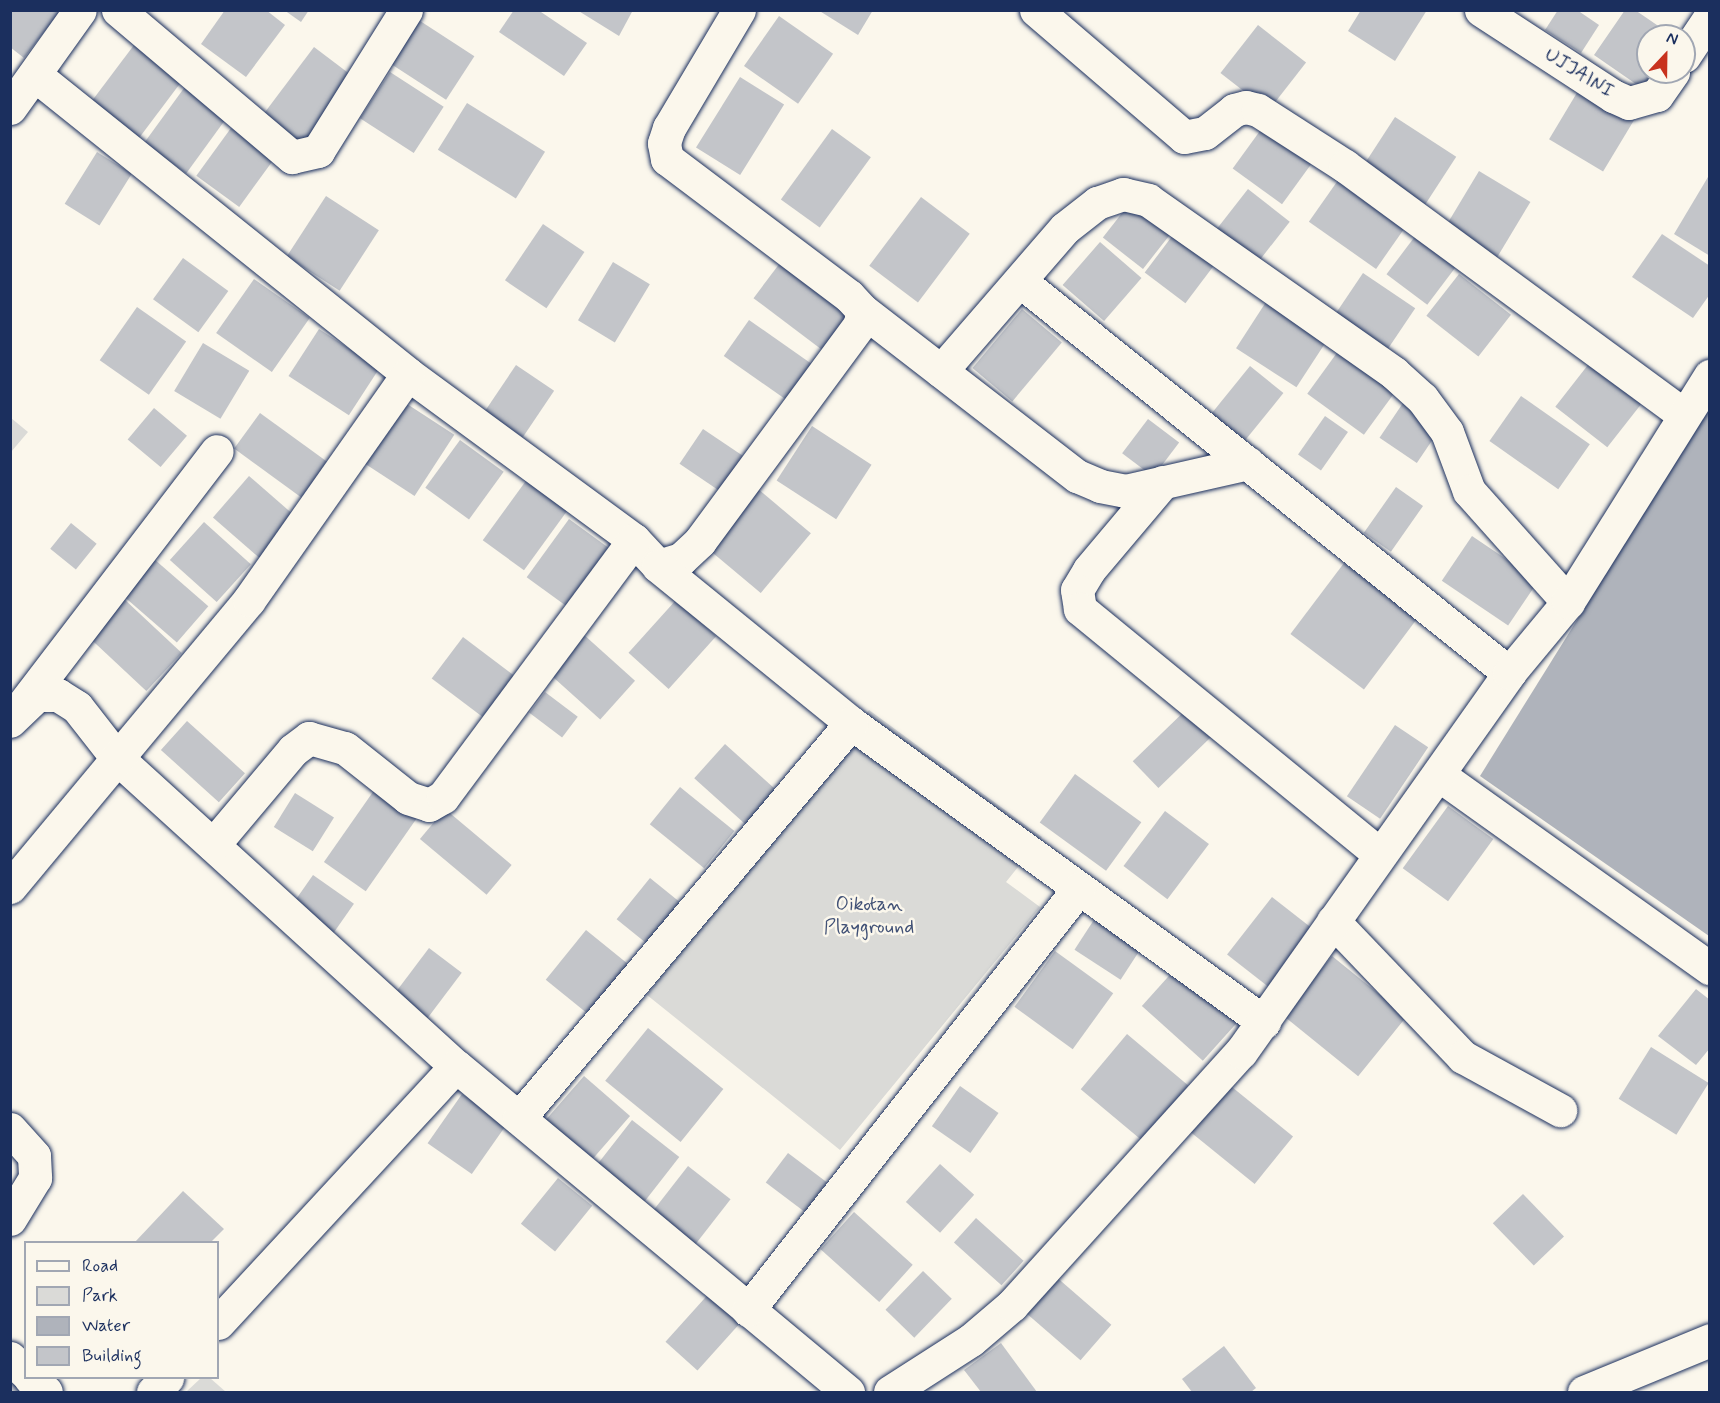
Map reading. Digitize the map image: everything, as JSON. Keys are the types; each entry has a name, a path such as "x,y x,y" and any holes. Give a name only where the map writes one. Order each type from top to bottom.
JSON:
{"street":[{"path":"10,108 80,10"},
{"path":"118,10 292,157 318,151 406,10"},
{"path":"739,10 669,128 664,143 667,159 849,296 862,310 1077,476 1125,491 1248,463"},
{"path":"1036,10 1184,137 1205,133 1234,110 1246,107 1258,110 1345,166 1683,414"},
{"name":"UJJAINI","path":"1481,10 1612,96 1629,103 1657,95 1667,84"},
{"name":"UJJAINI","path":"1696,46 1710,17"},
{"path":"35,75 408,374 634,540 658,566 851,723 1264,1022"},
{"path":"941,371 1065,228 1097,203 1123,194 1148,200 1394,373 1422,398 1447,432 1469,490 1568,602"},
{"path":"1020,281 1509,673"},
{"path":"658,566 681,559 700,541 852,337 860,324 862,310"},
{"path":"10,886 249,600 408,374"},
{"path":"890,1392 971,1340 1012,1305 1264,1022 1378,853 1439,775 1509,673 1568,602 1683,414 1710,376"},
{"path":"16,714 217,451"},
{"path":"1163,482 1089,570 1077,590 1080,609 1378,853"},
{"path":"213,845 293,750 309,738 345,748 408,798 429,805 443,797 634,540"},
{"path":"16,714 37,695 58,695 77,707 116,757 456,1066 848,1392"},
{"path":"519,1118 851,723"},
{"path":"1439,775 1710,968"},
{"path":"748,1310 1079,888"},
{"path":"1333,921 1463,1057 1560,1110"},
{"path":"219,1322 456,1066"},
{"path":"10,1130 34,1156 35,1178 10,1219"},
{"path":"1584,1392 1710,1340"},
{"path":"10,1358 24,1371"},
{"path":"32,1379 46,1392"},
{"path":"153,1392 165,1379"}],"green space":[{"path":"11,418 28,432 11,452"},
{"name":"Oikotan Playground","path":"869,710 1042,837 1006,882 1040,907 840,1150 647,995"},
{"path":"200,1379 211,1379 226,1392 186,1392"}],"water":[{"path":"1709,408 1709,936 1480,776"}],"building":[{"path":"10,10 61,10 24,58 10,47"},
{"path":"225,10 266,10 285,25 246,77 201,44"},
{"path":"284,10 309,10 301,22"},
{"path":"514,10 538,10 587,43 564,76 499,32"},
{"path":"577,10 633,10 619,36"},
{"path":"818,10 873,10 858,35"},
{"path":"1361,10 1427,10 1395,61 1348,31"},
{"path":"1558,10 1577,10 1599,25 1581,53 1545,30"},
{"path":"1625,10 1635,10 1655,24 1636,24 1636,84 1651,84 1646,91 1594,55"},
{"path":"779,16 833,54 798,104 744,66"},
{"path":"414,17 474,56 446,100 386,61"},
{"path":"1258,25 1306,63 1269,111 1220,73"},
{"path":"134,45 182,81 137,141 89,105"},
{"path":"314,47 356,79 305,147 263,115"},
{"path":"390,72 444,107 414,153 360,118"},
{"path":"740,77 784,105 740,175 696,147"},
{"path":"187,84 229,115 186,174 144,143"},
{"path":"1581,86 1635,118 1603,172 1549,139"},
{"path":"467,103 545,152 516,198 438,150"},
{"path":"1395,117 1456,157 1422,209 1361,169"},
{"path":"1265,124 1314,160 1282,204 1233,168"},
{"path":"231,128 274,159 239,207 196,176"},
{"path":"832,129 871,157 820,228 781,199"},
{"path":"97,152 132,174 99,225 65,204"},
{"path":"1479,171 1530,202 1494,262 1443,231"},
{"path":"1341,176 1408,223 1376,269 1309,222"},
{"path":"1708,177 1710,178 1710,256 1674,234"},
{"path":"1248,189 1290,222 1257,263 1215,231"},
{"path":"326,196 379,230 340,291 287,256"},
{"path":"921,197 970,234 918,302 869,266"},
{"path":"1133,199 1173,230 1143,269 1103,238"},
{"path":"543,224 584,252 546,308 505,280"},
{"path":"1176,231 1217,262 1185,303 1145,273"},
{"path":"1662,234 1710,266 1710,294 1693,318 1632,277"},
{"path":"1416,235 1457,266 1427,305 1387,274"},
{"path":"1100,242 1142,278 1104,321 1063,285"},
{"path":"183,258 228,291 198,332 153,299"},
{"path":"783,259 856,314 826,353 754,298"},
{"path":"613,262 650,284 615,342 578,320"},
{"path":"1363,273 1415,308 1386,352 1333,317"},
{"path":"1459,274 1511,315 1478,356 1426,316"},
{"path":"254,279 310,318 272,372 216,333"},
{"path":"1266,302 1326,341 1296,387 1236,348"},
{"path":"137,307 186,341 149,395 100,360"},
{"path":"1022,309 1062,342 1012,401 973,368"},
{"path":"749,320 815,366 790,403 724,356"},
{"path":"319,329 379,368 349,415 289,376"},
{"path":"203,343 249,371 220,419 174,391"},
{"path":"1339,350 1396,391 1364,435 1307,394"},
{"path":"1591,361 1643,402 1607,447 1555,407"},
{"path":"516,365 554,391 523,437 485,411"},
{"path":"1250,366 1283,393 1243,444 1209,417"},
{"path":"1521,396 1590,444 1558,489 1489,441"},
{"path":"404,402 454,435 415,496 364,463"},
{"path":"1403,403 1440,428 1417,463 1380,438"},
{"path":"154,408 187,436 161,467 128,439"},
{"path":"260,413 332,465 306,501 234,449"},
{"path":"1325,416 1348,432 1321,471 1298,455"},
{"path":"1148,419 1179,442 1153,477 1122,453"},
{"path":"812,426 872,465 836,519 777,481"},
{"path":"703,429 743,456 719,491 680,464"},
{"path":"460,440 504,472 469,519 425,488"},
{"path":"249,476 299,519 263,561 213,518"},
{"path":"528,478 569,508 524,570 483,540"},
{"path":"1396,487 1423,506 1391,552 1364,533"},
{"path":"758,489 811,533 761,593 708,549"},
{"path":"569,519 613,551 570,609 527,577"},
{"path":"204,522 251,564 217,602 170,560"},
{"path":"71,523 97,544 76,569 50,549"},
{"path":"1472,536 1538,581 1508,626 1442,581"},
{"path":"154,559 208,606 177,642 123,595"},
{"path":"1344,563 1417,618 1364,689 1290,634"},
{"path":"124,599 182,653 146,691 89,637"},
{"path":"676,600 716,636 669,689 628,653"},
{"path":"583,634 635,681 600,719 548,673"},
{"path":"463,637 517,678 486,719 432,679"},
{"path":"545,692 578,717 562,737 529,713"},
{"path":"1191,705 1217,732 1158,788 1133,761"},
{"path":"187,721 245,773 219,802 161,750"},
{"path":"1395,725 1428,747 1380,819 1347,796"},
{"path":"725,744 777,791 746,825 694,778"},
{"path":"1075,774 1141,822 1106,871 1040,823"},
{"path":"680,787 734,831 704,868 650,824"},
{"path":"375,789 417,818 366,891 324,862"},
{"path":"295,793 334,817 313,851 274,827"},
{"path":"1448,806 1493,839 1448,901 1403,868"},
{"path":"445,809 512,865 487,895 420,839"},
{"path":"1165,811 1209,844 1167,899 1123,866"},
{"path":"313,875 354,904 333,933 292,904"},
{"path":"650,878 691,911 658,953 617,919"},
{"path":"1272,897 1315,930 1270,988 1227,955"},
{"path":"1099,912 1145,942 1121,980 1074,950"},
{"path":"586,930 636,970 595,1020 546,980"},
{"path":"429,948 462,973 425,1021 392,997"},
{"path":"1055,951 1113,993 1073,1049 1014,1007"},
{"path":"1332,956 1407,1016 1358,1076 1284,1016"},
{"path":"1176,968 1237,1023 1203,1061 1142,1006"},
{"path":"1696,989 1710,1000 1710,1048 1696,1065 1658,1036"},
{"path":"648,1028 723,1089 681,1142 605,1081"},
{"path":"1127,1034 1188,1085 1142,1141 1081,1089"},
{"path":"1651,1047 1709,1083 1676,1135 1619,1099"},
{"path":"584,1076 630,1116 591,1161 545,1121"},
{"path":"1227,1083 1293,1136 1255,1184 1189,1130"},
{"path":"960,1086 999,1113 970,1153 932,1126"},
{"path":"462,1094 506,1125 472,1174 428,1143"},
{"path":"632,1120 679,1157 644,1203 596,1166"},
{"path":"788,1153 827,1182 805,1212 766,1183"},
{"path":"940,1164 974,1195 940,1233 906,1202"},
{"path":"688,1166 731,1199 692,1249 649,1216"},
{"path":"558,1178 592,1206 555,1252 521,1224"},
{"path":"183,1191 224,1229 212,1241 136,1241"},
{"path":"1523,1194 1564,1236 1534,1266 1493,1223"},
{"path":"854,1212 913,1265 879,1302 821,1249"},
{"path":"976,1218 1024,1261 1001,1285 954,1243"},
{"path":"923,1271 952,1299 914,1338 885,1310"},
{"path":"1054,1275 1111,1325 1081,1360 1023,1310"},
{"path":"713,1289 745,1318 697,1371 665,1342"},
{"path":"1001,1343 1037,1392 981,1392 964,1370"},
{"path":"1224,1346 1256,1388 1251,1392 1192,1392 1182,1379"},
{"path":"17,1378 31,1392 10,1392 10,1385"}]}
